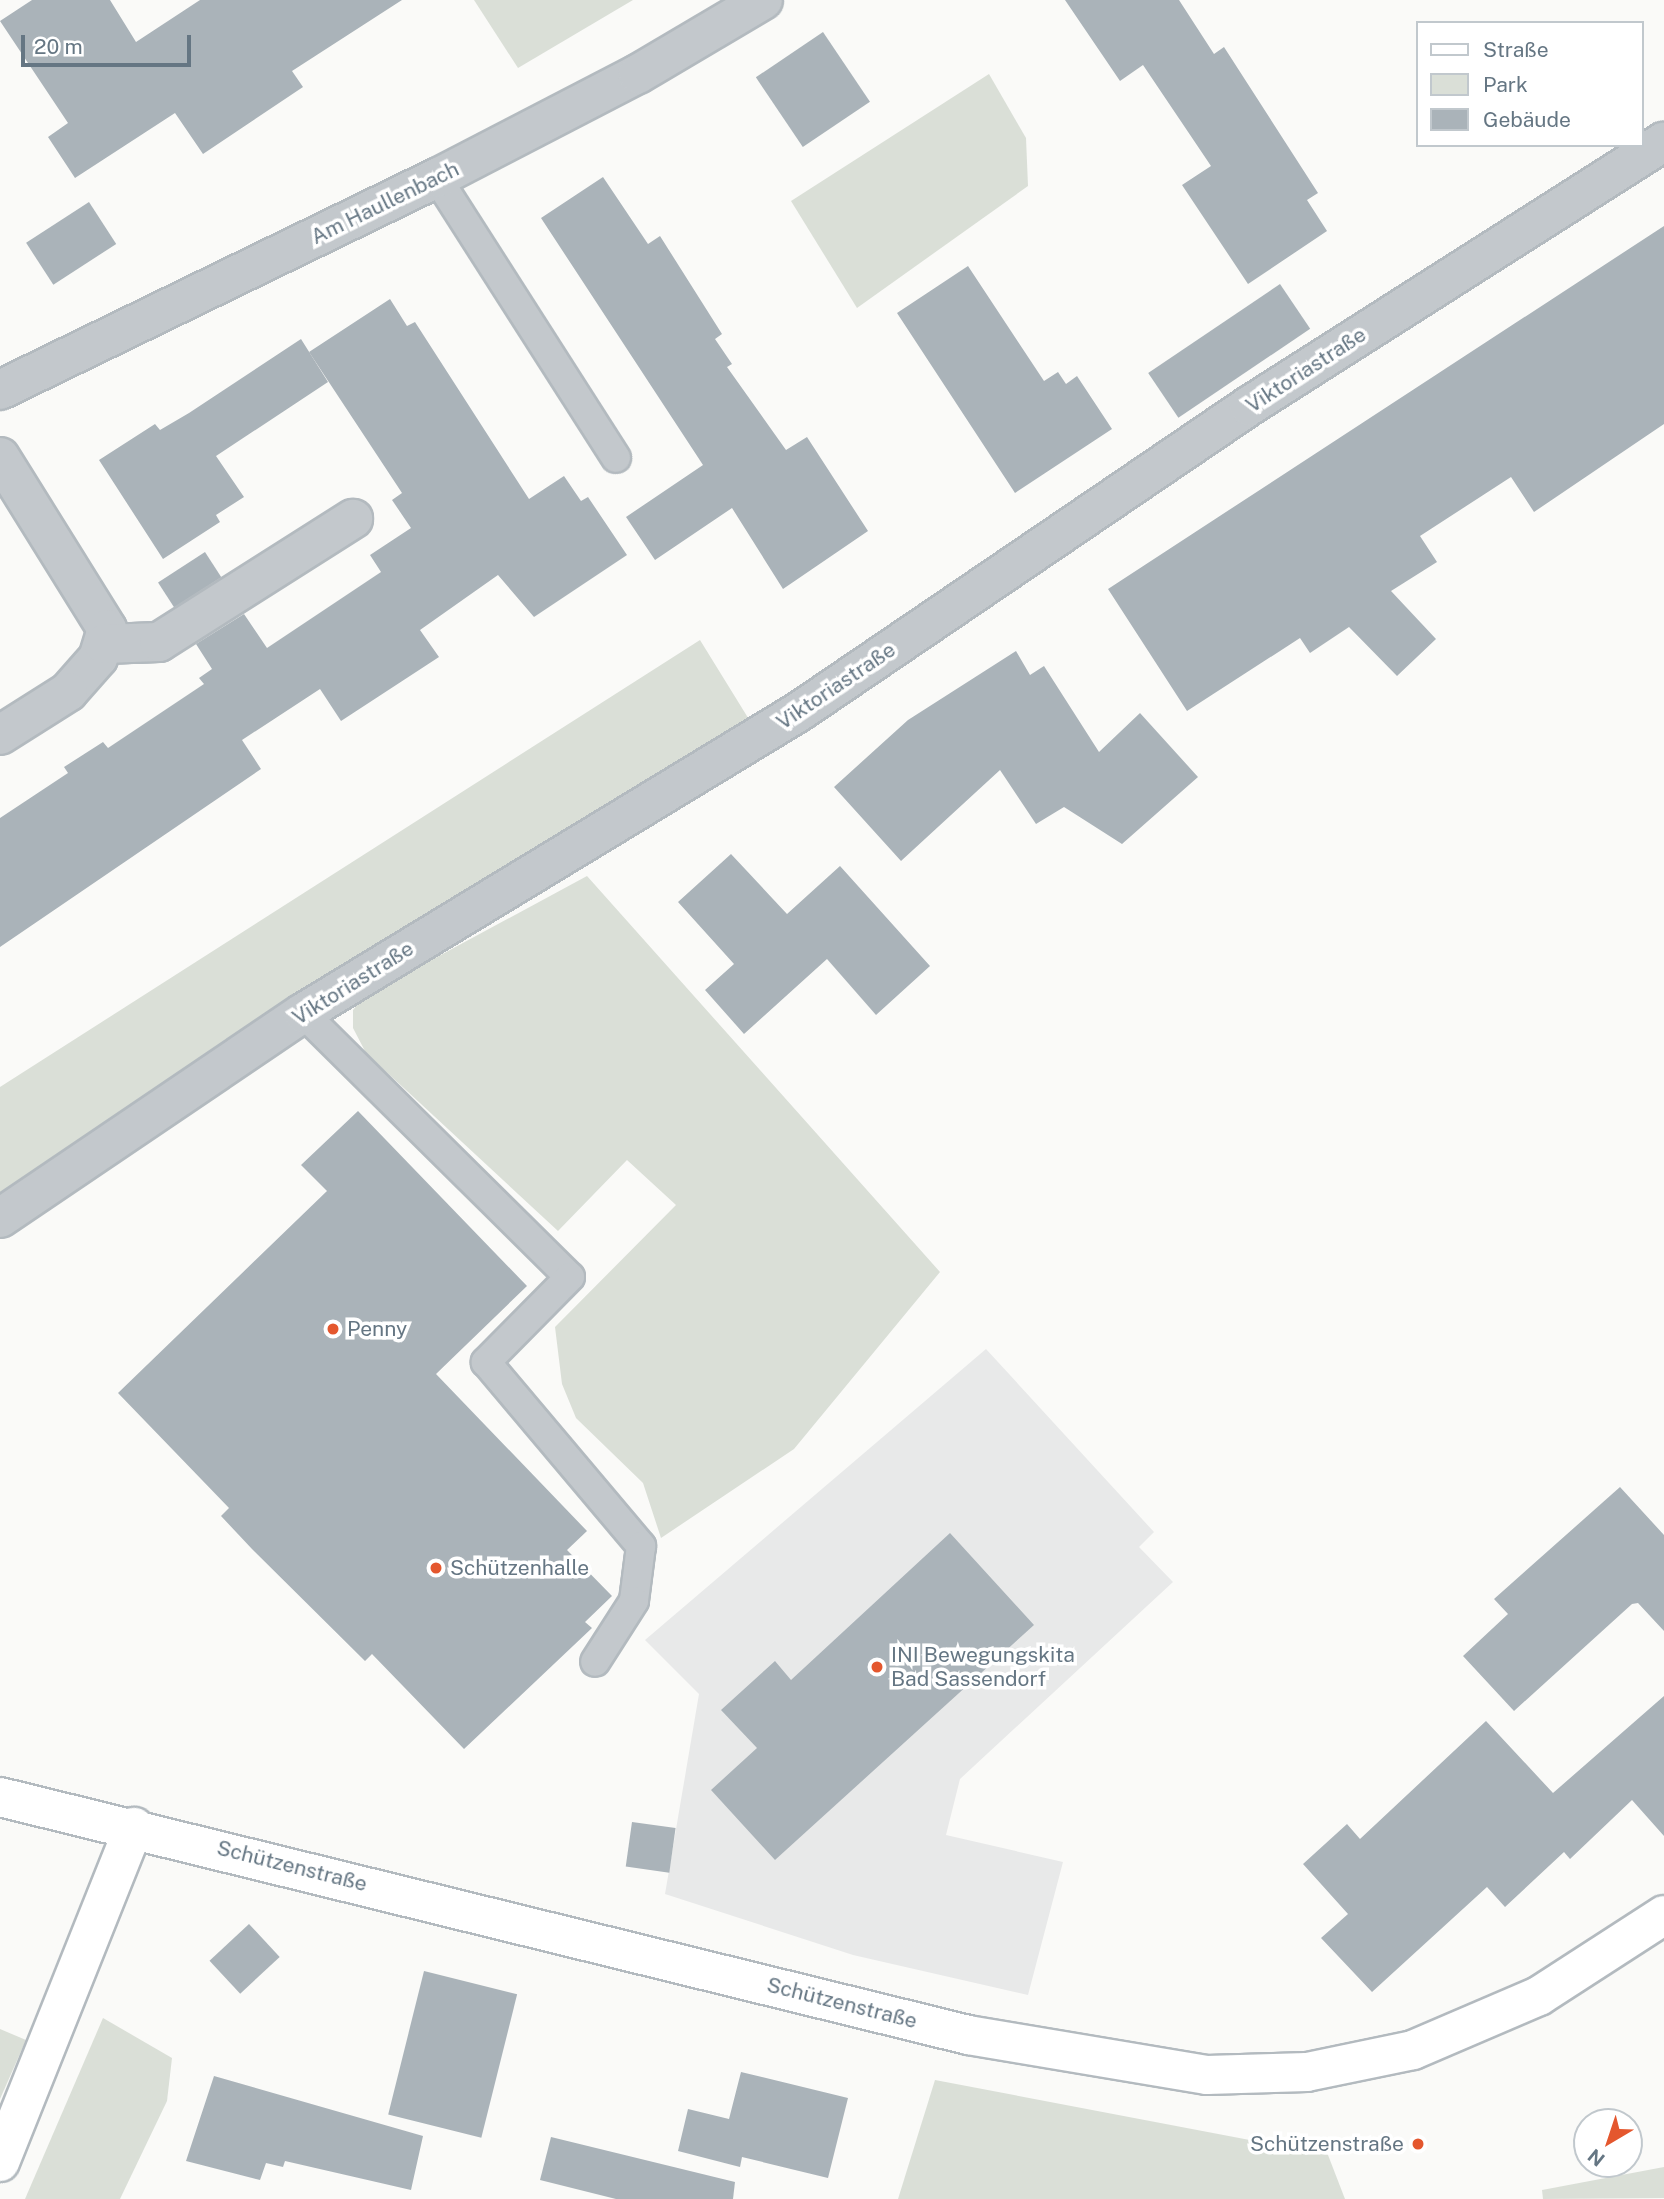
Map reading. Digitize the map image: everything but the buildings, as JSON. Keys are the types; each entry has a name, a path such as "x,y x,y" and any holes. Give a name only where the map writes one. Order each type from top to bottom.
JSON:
{"street":[{"name":"Am Haullenbach","path":"0,390 438,178 638,74 763,0"},
{"name":"Viktoriastraße","path":"0,1219 303,1013 800,711 1249,407 1664,142"},
{"path":"0,457 103,614 104,643 68,692 0,735"},
{"path":"104,643 159,642 354,519"},
{"name":"Schützenstraße","path":"0,1797 134,1827 968,2035 1207,2075 1307,2072 1413,2050 1539,1996 1664,1915"},
{"path":"0,2162 134,1827"}],"lane":[{"path":"438,178 616,458"},
{"path":"303,1013 570,1277 486,1362 641,1546 634,1601 594,1662"}],"shaded area":[{"name":"INI Bewegungskita Bad Sassendorf","path":"986,1349 1154,1532 1139,1547 1173,1582 960,1779 946,1835 1063,1862 1028,1995 853,1955 665,1894 699,1694 645,1640"}],"green space":[{"path":"474,0 633,0 518,68"},
{"path":"989,74 1026,138 1028,186 857,308 791,201"},
{"path":"700,640 750,721 270,1012 0,1199 0,1087"},
{"path":"587,876 940,1272 794,1449 661,1538 643,1483 576,1418 562,1384 555,1327 676,1205 627,1160 558,1231 366,1053 353,1028 353,1010 365,996"},
{"path":"103,2018 172,2058 167,2101 120,2199 25,2199"},
{"path":"0,2029 26,2040 0,2099"},
{"path":"935,2080 1328,2155 1345,2199 898,2199"},
{"path":"1664,2167 1664,2198 1543,2199 1542,2190 1606,2178 1643,2178 1643,2171"}],"place":[{"name":"Penny","path":"333,1329"},
{"name":"Schützenhalle","path":"436,1568"},
{"name":"INI Bewegungskita Bad Sassendorf","path":"877,1667"},
{"name":"Schützenstraße","path":"1418,2144"}]}
